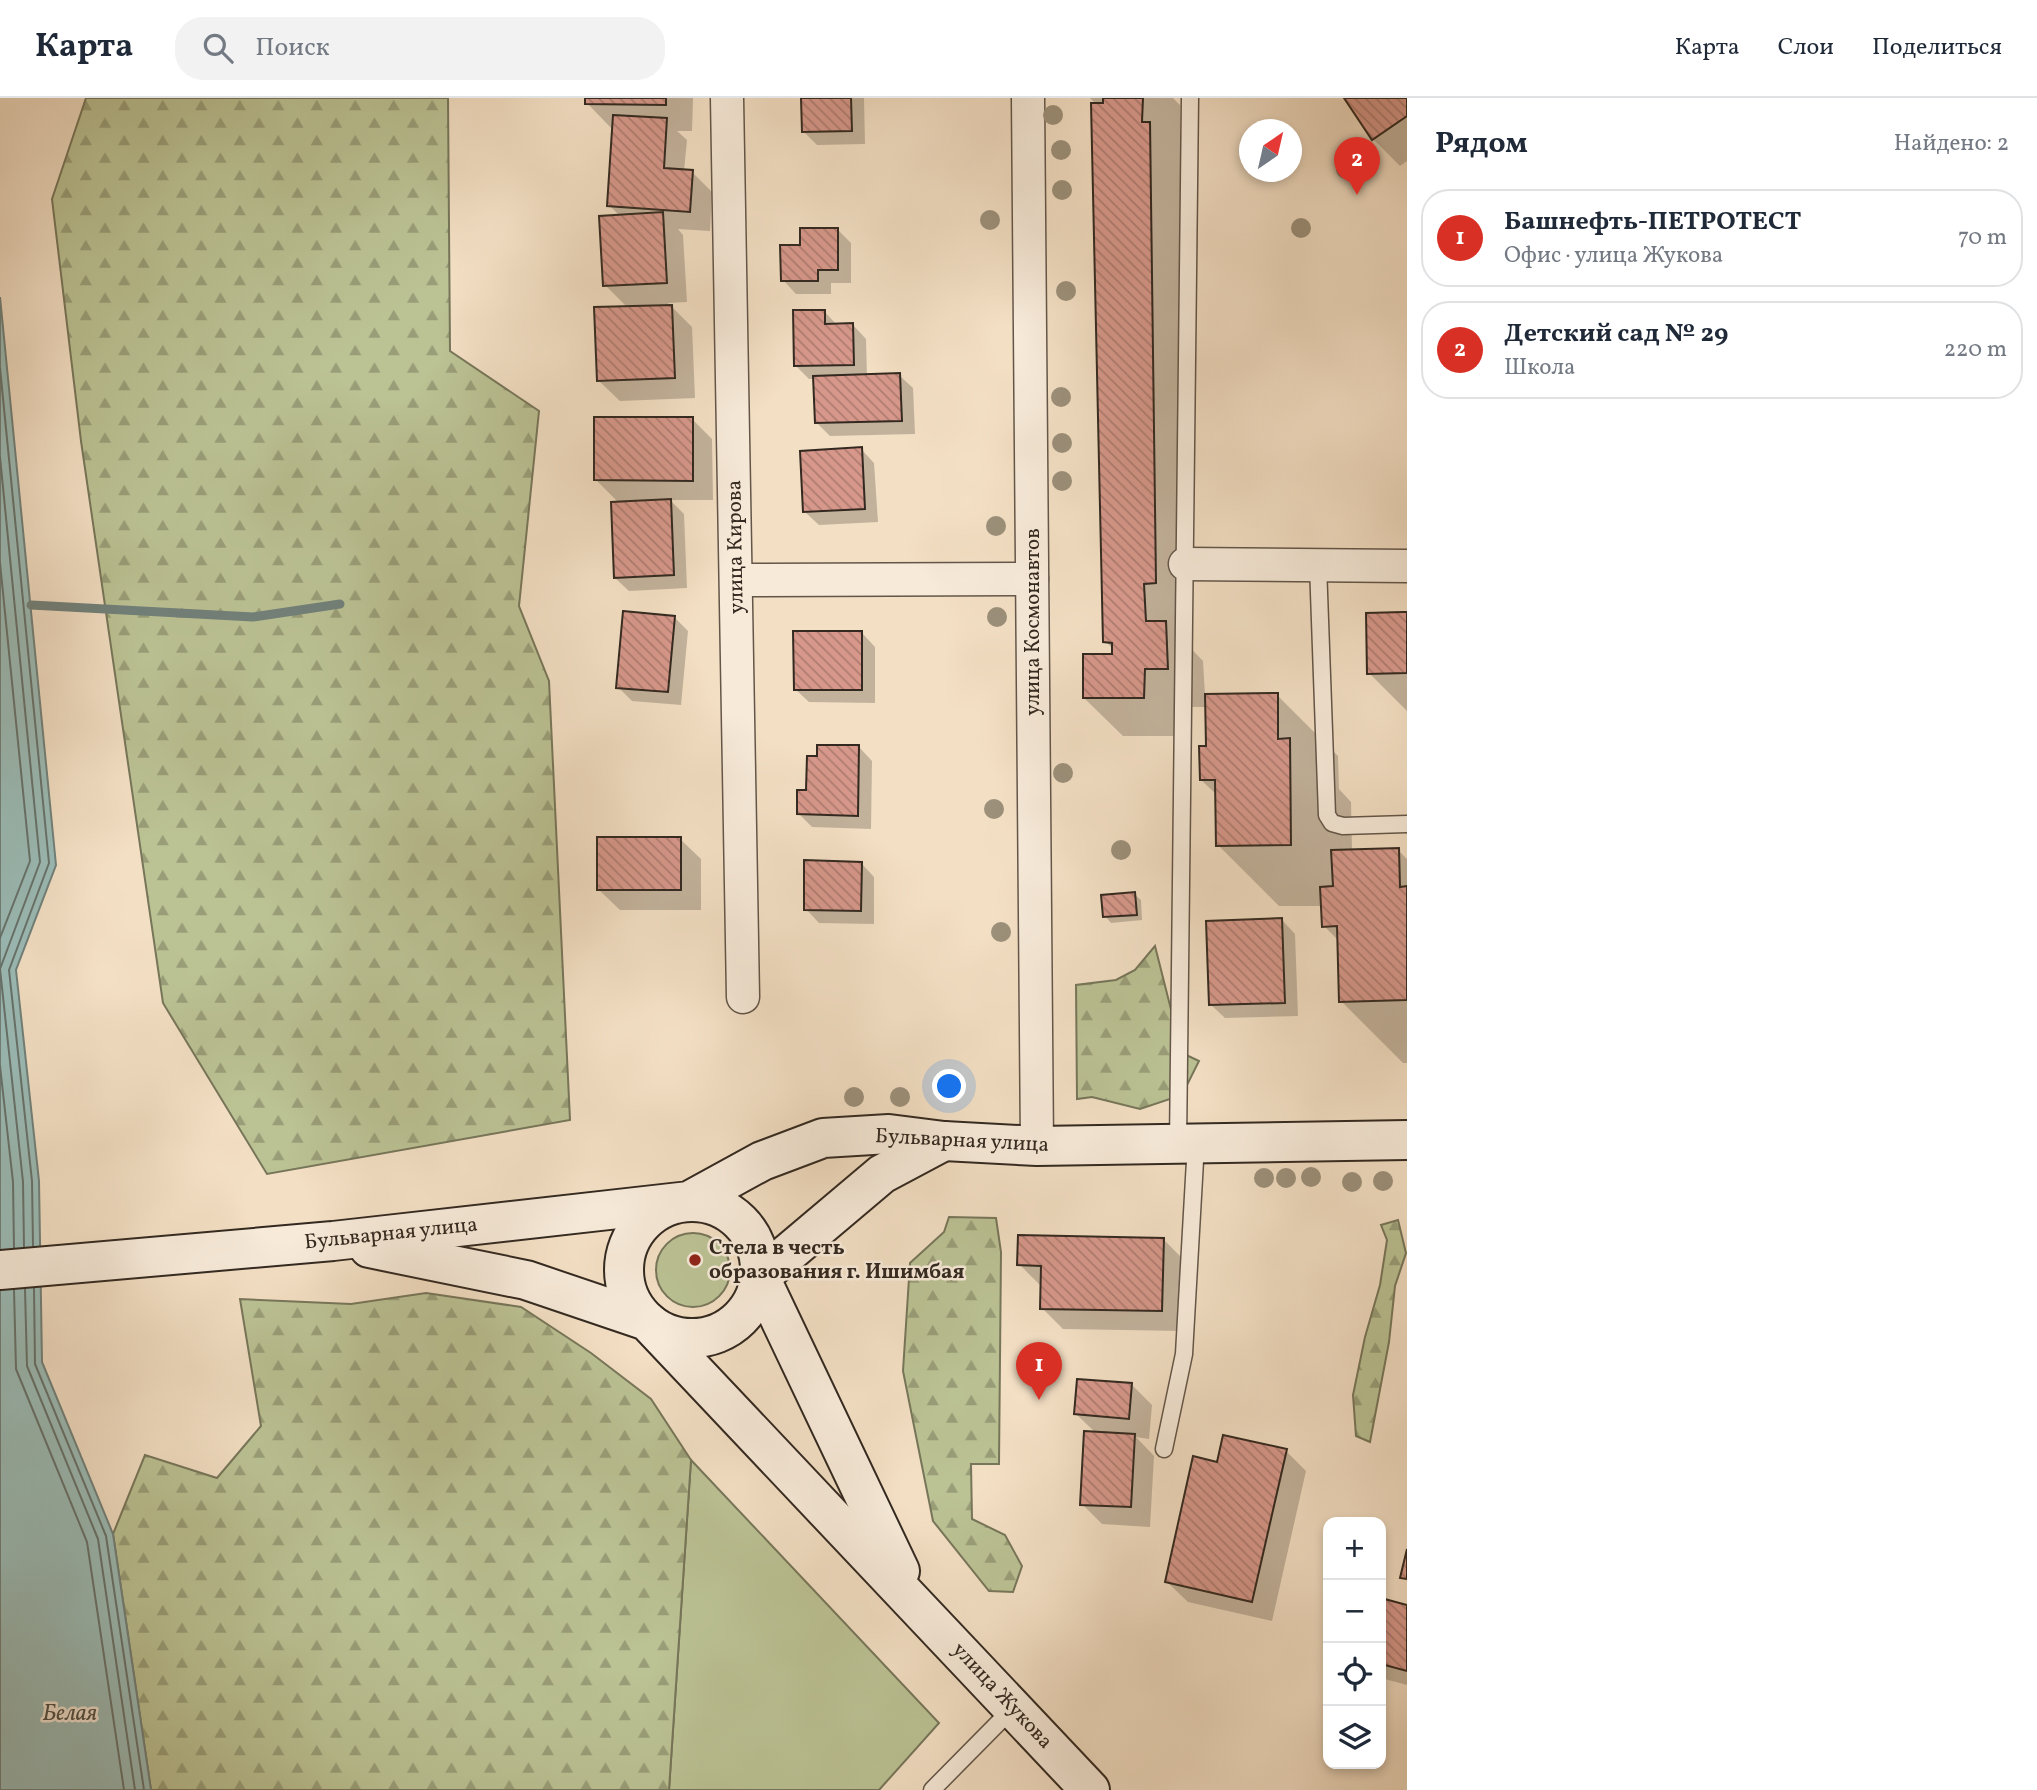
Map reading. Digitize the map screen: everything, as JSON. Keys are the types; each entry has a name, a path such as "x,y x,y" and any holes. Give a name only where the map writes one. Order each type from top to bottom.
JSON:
{"main road":[{"name":"Бульварная улица","path":"0,1270 333,1241 689,1201 762,1161 823,1138 889,1134 944,1141 1037,1146 1407,1140"},
{"path":"760,1277 882,1174 944,1141"},
{"path":"333,1241 526,1280 647,1321 665,1333 686,1338 707,1336 727,1329 743,1315 755,1297 760,1277 758,1253 749,1232 733,1215 712,1205 689,1201 666,1206 647,1218 632,1237 628,1247 625,1282 632,1303 647,1321"},
{"path":"760,1277 914,1602"},
{"name":"улица Жукова","path":"647,1321 1090,1790"}],"street":[{"name":"улица Кирова","path":"727,98 743,997"},
{"name":"улица Космонавтов","path":"1028,98 1037,1146"},
{"path":"1185,564 1407,566"},
{"path":"737,580 1032,579"}],"lane":[{"path":"1164,1449 1184,1354 1187,1144 1185,564 1190,98"},
{"path":"1318,565 1327,815 1332,823 1343,826 1407,824"},
{"path":"932,1790 1013,1708"}],"green space":[{"path":"86,98 448,98 450,351 539,411 519,606 549,681 570,1120 267,1174 163,1003 81,441 52,199"},
{"path":"1155,946 1182,1053 1199,1061 1182,1095 1140,1109 1092,1097 1077,1099 1076,985 1116,980 1135,970"},
{"path":"949,1217 996,1218 1001,1252 999,1464 971,1464 972,1519 1005,1535 1022,1566 1013,1592 989,1591 933,1521 903,1371 910,1263 944,1232"},
{"path":"1398,1220 1406,1253 1395,1286 1389,1342 1370,1442 1356,1436 1353,1395 1365,1337 1380,1285 1387,1240 1381,1225"},
{"path":"693,1233 707,1236 719,1244 727,1256 730,1270 727,1284 719,1296 707,1304 693,1307 679,1304 667,1296 659,1284 656,1270 659,1256 667,1244 679,1236"},
{"path":"426,1293 521,1307 591,1353 651,1399 691,1460 669,1790 151,1790 113,1534 145,1455 217,1478 261,1426 240,1299 351,1304"},
{"path":"691,1460 939,1723 879,1790 669,1790"}],"water":[{"name":"Белая","path":"0,297 56,865 16,970 39,1181 42,1362 113,1534 151,1790 0,1790"}],"building":[{"path":"585,98 666,98 666,105 585,104"},
{"path":"801,98 851,98 852,131 802,132"},
{"path":"1103,98 1143,98 1142,122 1150,122 1156,583 1144,584 1146,621 1166,621 1168,669 1145,669 1144,698 1083,698 1083,654 1112,654 1112,643 1103,642 1091,103 1103,103"},
{"path":"1344,98 1407,98 1407,116 1372,140"},
{"path":"613,115 667,118 664,168 693,170 690,212 607,206"},
{"path":"663,212 667,283 603,286 599,216"},
{"path":"800,228 838,228 838,270 818,270 818,281 781,281 780,245 800,245"},
{"path":"672,305 675,378 597,381 594,307"},
{"path":"793,310 825,310 825,324 853,323 854,365 794,366"},
{"path":"900,373 902,421 815,423 813,376"},
{"path":"594,417 693,417 693,481 594,480"},
{"path":"862,447 865,509 803,512 800,451"},
{"path":"671,499 674,575 614,578 611,502"},
{"path":"623,611 675,616 668,692 616,688"},
{"path":"1407,612 1407,673 1367,674 1366,613"},
{"path":"793,631 862,631 862,690 794,690"},
{"path":"1278,693 1278,739 1290,738 1291,845 1216,846 1215,780 1200,780 1199,746 1206,746 1205,694"},
{"path":"817,745 859,745 858,816 797,814 797,790 806,790 807,756 817,756"},
{"path":"597,837 681,837 681,890 597,890"},
{"path":"1399,848 1400,887 1407,886 1407,1000 1339,1002 1337,926 1322,927 1320,887 1333,886 1331,850"},
{"path":"804,860 862,862 861,911 804,910"},
{"path":"1135,892 1137,915 1103,917 1101,895"},
{"path":"1282,918 1285,1003 1209,1005 1206,921"},
{"path":"1018,1235 1164,1238 1162,1311 1040,1309 1041,1266 1017,1265"},
{"path":"1077,1379 1132,1383 1129,1419 1074,1414"},
{"path":"1084,1431 1135,1434 1131,1507 1080,1505"},
{"path":"1223,1435 1287,1449 1252,1602 1165,1582 1193,1456 1217,1462"},
{"path":"1407,1549 1407,1579 1400,1578"},
{"path":"1386,1599 1407,1605 1407,1671 1386,1665"}],"waterway":[{"path":"31,605 253,617 340,604"}],"place":[{"name":"Детский сад № 29","path":"1357,195"},
{"name":"Стела в честь образования г. Ишимбая","path":"695,1260"},
{"name":"Башнефть-ПЕТРОТЕСТ","path":"1039,1400"}]}
